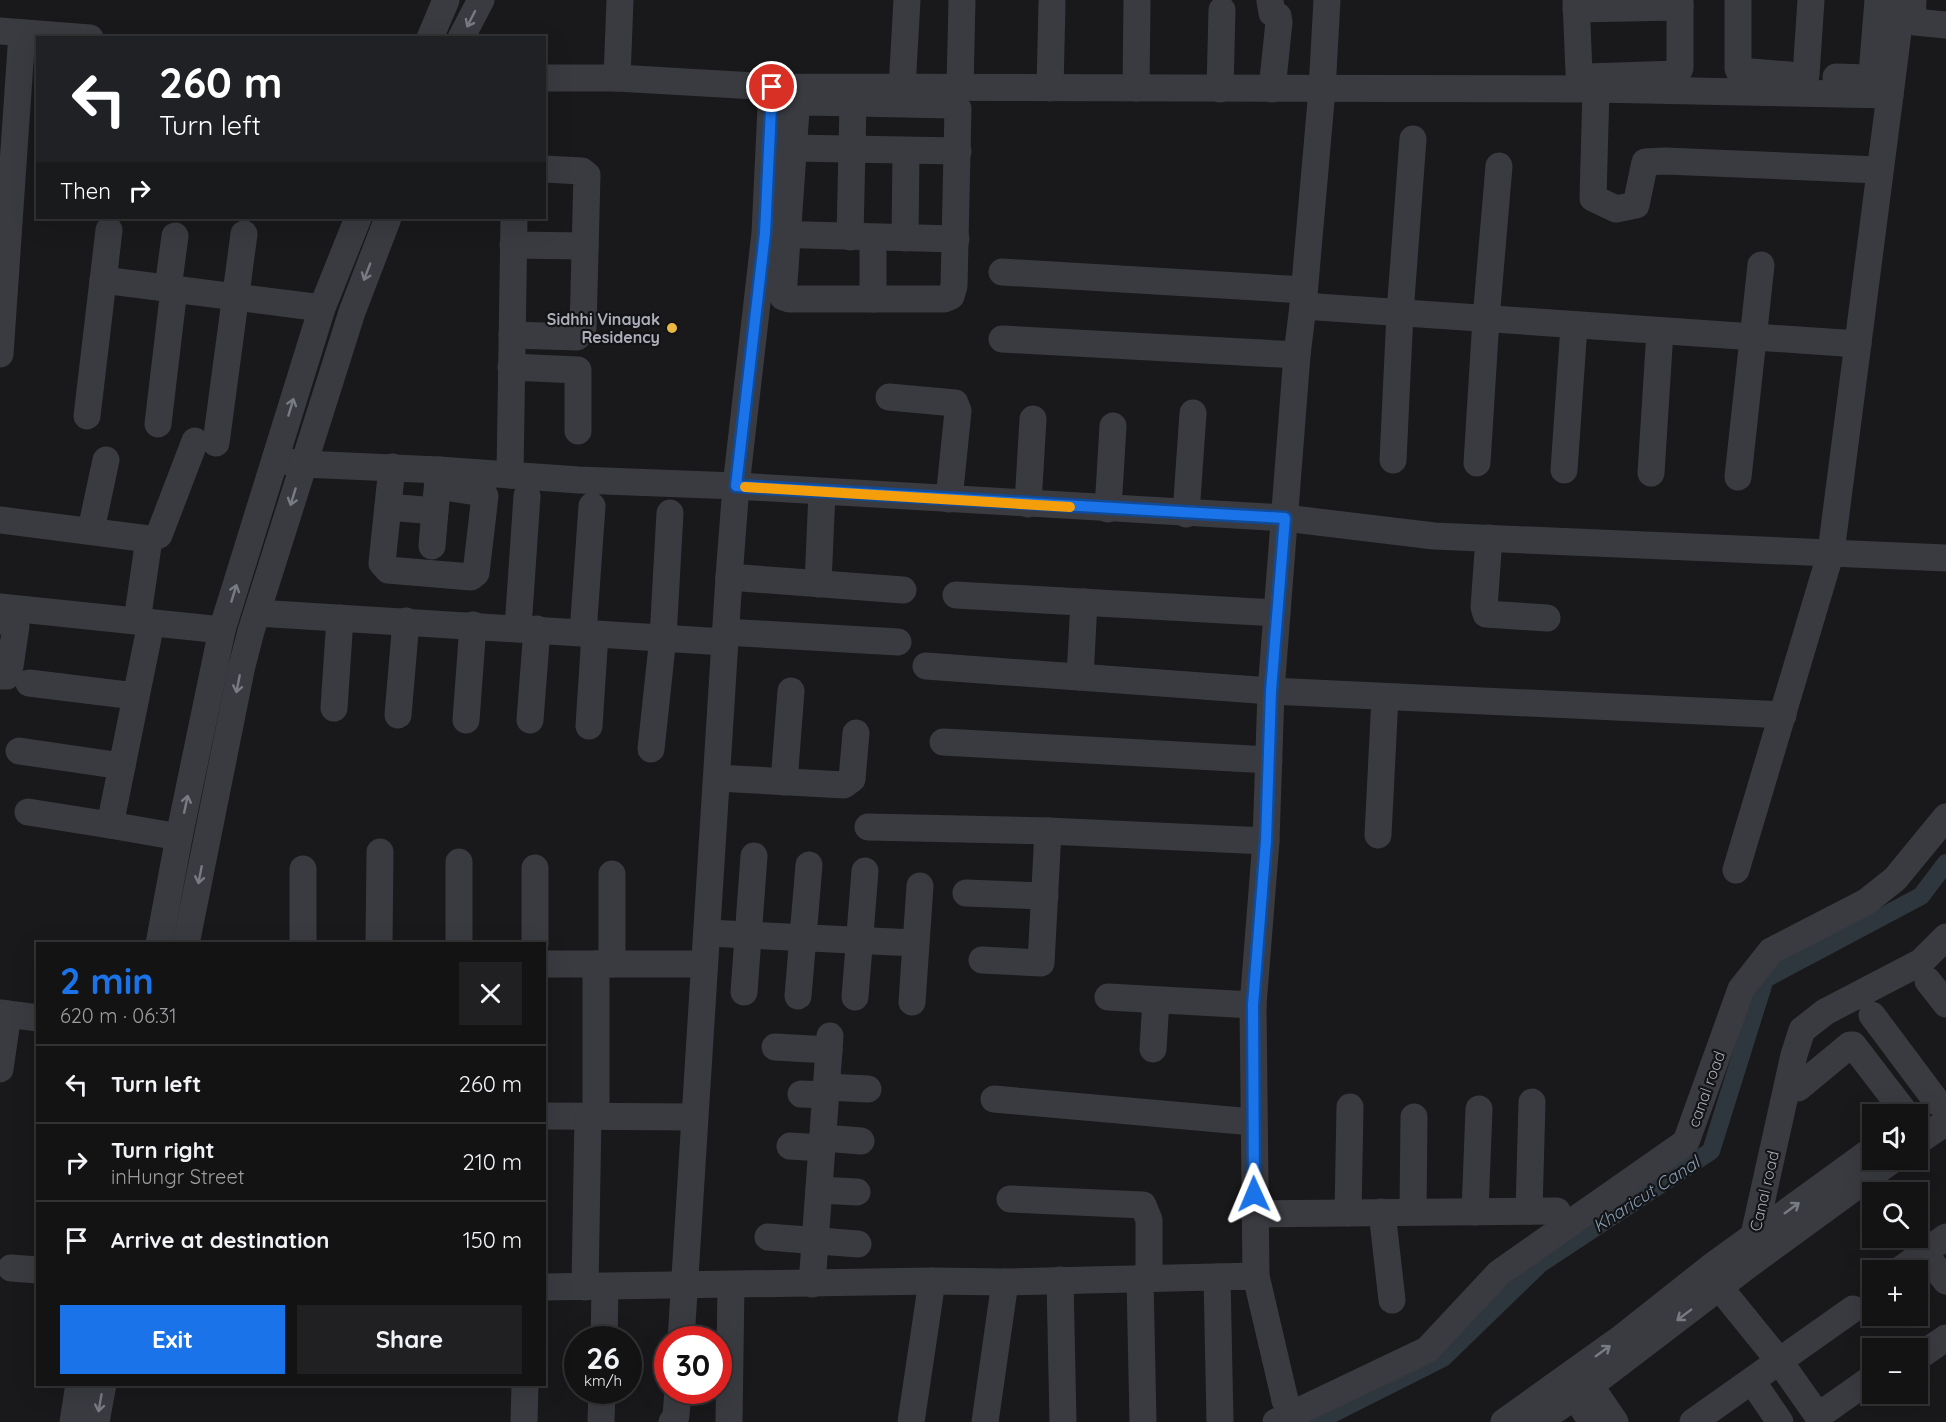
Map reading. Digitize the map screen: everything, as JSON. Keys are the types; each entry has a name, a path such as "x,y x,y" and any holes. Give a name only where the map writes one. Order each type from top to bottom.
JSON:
{"street":[{"path":"431,36 446,0"},
{"path":"462,36 481,0"},
{"path":"618,78 620,0"},
{"path":"902,88 907,0"},
{"path":"960,88 962,0"},
{"path":"1286,1415 1256,1276 1253,1005 1266,841 1271,691 1297,355 1322,90 1327,0"},
{"path":"1738,0 1739,71 1867,78 1870,76 1878,0"},
{"path":"1806,75 1811,0"},
{"path":"1736,870 1831,552 1878,170 1902,0"},
{"path":"1913,0 1912,19 1915,22 1946,25"},
{"path":"1136,88 1137,1"},
{"path":"1270,1 1272,13 1278,16 1279,22 1272,89"},
{"path":"1050,88 1052,3"},
{"path":"1680,3 1680,68 1677,74 1582,75 1579,73 1576,4 1680,3"},
{"path":"1220,89 1222,10"},
{"path":"0,354 11,32 64,36"},
{"path":"546,78 618,78 772,87 1596,89 1890,95"},
{"path":"682,1326 736,486 776,234 793,148 797,105 808,102 955,107 959,114 954,286 951,296 944,299 789,299 783,297 776,234 772,87"},
{"path":"1596,89 1593,198 1616,209 1636,205 1645,162 1878,170"},
{"path":"853,103 852,150 862,238 873,299"},
{"path":"1393,460 1400,313 1413,140"},
{"path":"793,148 958,151"},
{"path":"905,238 906,151"},
{"path":"1477,463 1499,166"},
{"path":"512,335 579,336 583,329 587,175 582,171 546,169"},
{"path":"159,942 178,837 222,630 322,308 358,219"},
{"path":"186,942 241,670 352,312 388,219"},
{"path":"510,475 514,219"},
{"path":"87,416 109,230"},
{"path":"0,520 149,539 159,535 206,442 235,297 244,234"},
{"path":"776,234 956,239"},
{"path":"158,424 175,236"},
{"path":"513,245 585,246"},
{"path":"1738,477 1761,265"},
{"path":"1002,272 1304,298 1400,313 1858,344"},
{"path":"103,280 322,308"},
{"path":"1564,470 1574,326"},
{"path":"1651,473 1660,331"},
{"path":"1002,339 1297,355"},
{"path":"511,367 578,370 578,430"},
{"path":"888,397 955,402 958,411 949,499"},
{"path":"1186,514 1193,413"},
{"path":"1028,504 1033,419"},
{"path":"1108,508 1113,426"},
{"path":"91,530 106,460"},
{"path":"275,460 303,464 390,486 437,489 510,475 1285,518 1434,536 1946,558"},
{"path":"363,482 390,486 476,490 483,493 485,496 477,569 474,576 385,568 382,563 390,486"},
{"path":"432,546 437,489"},
{"path":"818,584 822,492"},
{"path":"527,496 530,720"},
{"path":"589,726 592,506"},
{"path":"651,749 663,637 670,513"},
{"path":"1489,538 1484,607 1486,614 1547,618"},
{"path":"110,825 135,696 144,622 149,539"},
{"path":"729,577 903,590"},
{"path":"956,595 1277,613"},
{"path":"1080,677 1084,602"},
{"path":"0,607 222,630"},
{"path":"257,613 663,637 898,642"},
{"path":"334,708 340,618"},
{"path":"0,621 13,622 16,626 9,673 7,676 0,676"},
{"path":"398,714 406,621"},
{"path":"466,720 473,625"},
{"path":"926,666 1271,691 1782,715"},
{"path":"29,682 135,696"},
{"path":"784,782 791,691"},
{"path":"1378,835 1385,697"},
{"path":"717,778 844,785 852,779 856,733"},
{"path":"943,741 1269,760"},
{"path":"19,751 122,766"},
{"path":"28,812 178,837"},
{"name":"canal road","path":"1286,1415 1427,1350 1498,1273 1686,1142 1741,989 1771,951 1866,902 1895,879 1946,817"},
{"path":"868,827 1048,831 1266,841"},
{"path":"982,960 1041,963 1048,831"},
{"path":"379,942 380,852"},
{"path":"744,992 754,856"},
{"path":"459,862 459,942"},
{"path":"798,996 809,866"},
{"path":"535,868 535,942"},
{"path":"303,869 303,942"},
{"path":"855,997 865,871"},
{"path":"602,1326 596,1287 592,1116 612,874"},
{"path":"912,1002 920,886"},
{"path":"966,893 1046,896"},
{"path":"707,933 915,943"},
{"name":"Canal road","path":"1747,1266 1794,1055 1802,1030 1825,1012 1921,962 1946,937"},
{"path":"546,964 704,964"},
{"path":"1928,981 1946,1004"},
{"path":"1108,997 1253,1005"},
{"path":"1153,1049 1156,1000"},
{"path":"0,1069 4,1014 36,1018"},
{"path":"1872,1015 1936,1109 1928,1123"},
{"path":"775,1047 830,1043 818,1092 822,1143 812,1284"},
{"path":"1798,1088 1850,1045 1853,1045 1898,1104"},
{"path":"818,1092 868,1089"},
{"path":"994,1099 1253,1122"},
{"path":"1529,1211 1532,1102"},
{"path":"1348,1213 1350,1107"},
{"path":"1475,1212 1479,1108"},
{"path":"546,1116 694,1117"},
{"path":"1413,1212 1414,1117"},
{"path":"790,1146 861,1141"},
{"path":"1538,1422 1577,1382 1753,1236 1862,1157"},
{"path":"1874,1182 1884,1170"},
{"path":"819,1190 857,1192"},
{"path":"1504,1422 1577,1382 1720,1288 1747,1266 1862,1191"},
{"path":"1010,1199 1143,1205 1149,1220 1145,1278 1143,1422"},
{"path":"1254,1214 1557,1211"},
{"path":"1382,1212 1392,1300"},
{"path":"768,1237 858,1244"},
{"path":"1928,1242 1946,1237"},
{"path":"1920,1248 1946,1281"},
{"path":"11,1268 36,1270"},
{"path":"546,1287 1005,1282 1256,1276"},
{"path":"1217,1277 1220,1421"},
{"path":"1060,1280 1063,1422"},
{"path":"911,1422 932,1281"},
{"path":"985,1422 1005,1282"},
{"path":"729,1422 731,1285"},
{"path":"1720,1288 1780,1362 1818,1416 1862,1385"},
{"path":"1709,1417 1752,1381 1853,1309"},
{"path":"1928,1350 1946,1338"},
{"path":"1752,1381 1780,1422"},
{"path":"1577,1382 1592,1422"},
{"path":"1577,1382 1615,1422"},
{"path":"73,1422 79,1386"},
{"path":"96,1422 103,1386"},
{"path":"524,1422 525,1386"},
{"path":"601,1422 602,1404"},
{"path":"672,1422 676,1416 677,1404"}],"waterway":[{"name":"Kharicut Canal","path":"1316,1422 1443,1358 1540,1264 1711,1151 1765,979 1921,896 1946,863"}],"slow traffic":[{"path":"745,487 1070,507"}],"place":[{"name":"Sidhhi Vinayak Residency","path":"672,328"}],"route":[{"path":"772,87 765,233 736,486 1285,518 1271,691 1266,841 1253,1005 1254,1194"}]}
